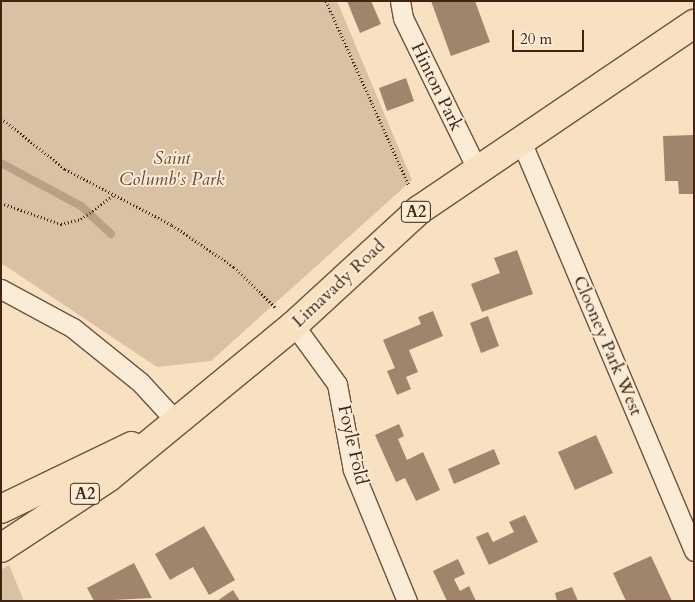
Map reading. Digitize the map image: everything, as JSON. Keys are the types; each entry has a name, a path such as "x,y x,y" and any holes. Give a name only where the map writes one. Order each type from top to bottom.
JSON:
{"highway":[{"name":"Limavady Road","path":"1,548 63,510 294,326 419,210 694,24"},
{"name":"Limavady Road","path":"1,509 170,426"},
{"path":"1,531 63,510"}],"street":[{"name":"Hinton Park","path":"400,1 403,18 478,171"},
{"name":"Clooney Park West","path":"521,141 694,551"},
{"path":"1,289 73,328 140,382 170,426"},
{"name":"Foyle Fold","path":"294,326 337,384 354,470 406,601"}],"path":[{"path":"326,1 419,210"},
{"path":"1,118 64,169 172,225 234,267 294,326"},
{"path":"1,202 61,224 87,215 114,195"}],"green space":[{"name":"Saint Columb's Park","path":"1,1 337,1 412,180 211,361 157,367 1,263"},
{"path":"9,565 24,601 1,601 1,570"}],"building":[{"path":"347,1 371,1 381,24 360,33"},
{"path":"431,1 475,1 490,42 451,56"},
{"path":"406,78 414,101 387,111 379,88"},
{"path":"694,135 694,194 679,194 678,181 665,181 663,136"},
{"path":"517,250 533,294 482,312 471,284 500,273 494,258"},
{"path":"433,311 443,336 409,350 418,372 406,377 411,389 397,395 387,371 395,368 383,340 421,324 418,317"},
{"path":"488,316 499,346 481,353 470,323"},
{"path":"399,424 404,436 398,439 407,460 423,452 440,490 416,501 405,478 396,482 375,435"},
{"path":"596,435 613,473 575,490 558,452"},
{"path":"494,449 500,464 454,484 448,469"},
{"path":"525,515 538,542 489,565 476,537 488,532 493,542 514,532 509,522"},
{"path":"204,526 235,580 209,595 193,567 170,580 155,554"},
{"path":"651,556 672,601 626,601 613,573"},
{"path":"458,559 465,574 454,579 460,591 469,586 476,601 447,601 433,571"},
{"path":"134,563 152,598 94,601 87,588"},
{"path":"572,587 578,601 557,601 555,593"},
{"path":"233,590 240,601 217,601"}],"waterway":[{"path":"1,163 81,206 111,234"}]}
